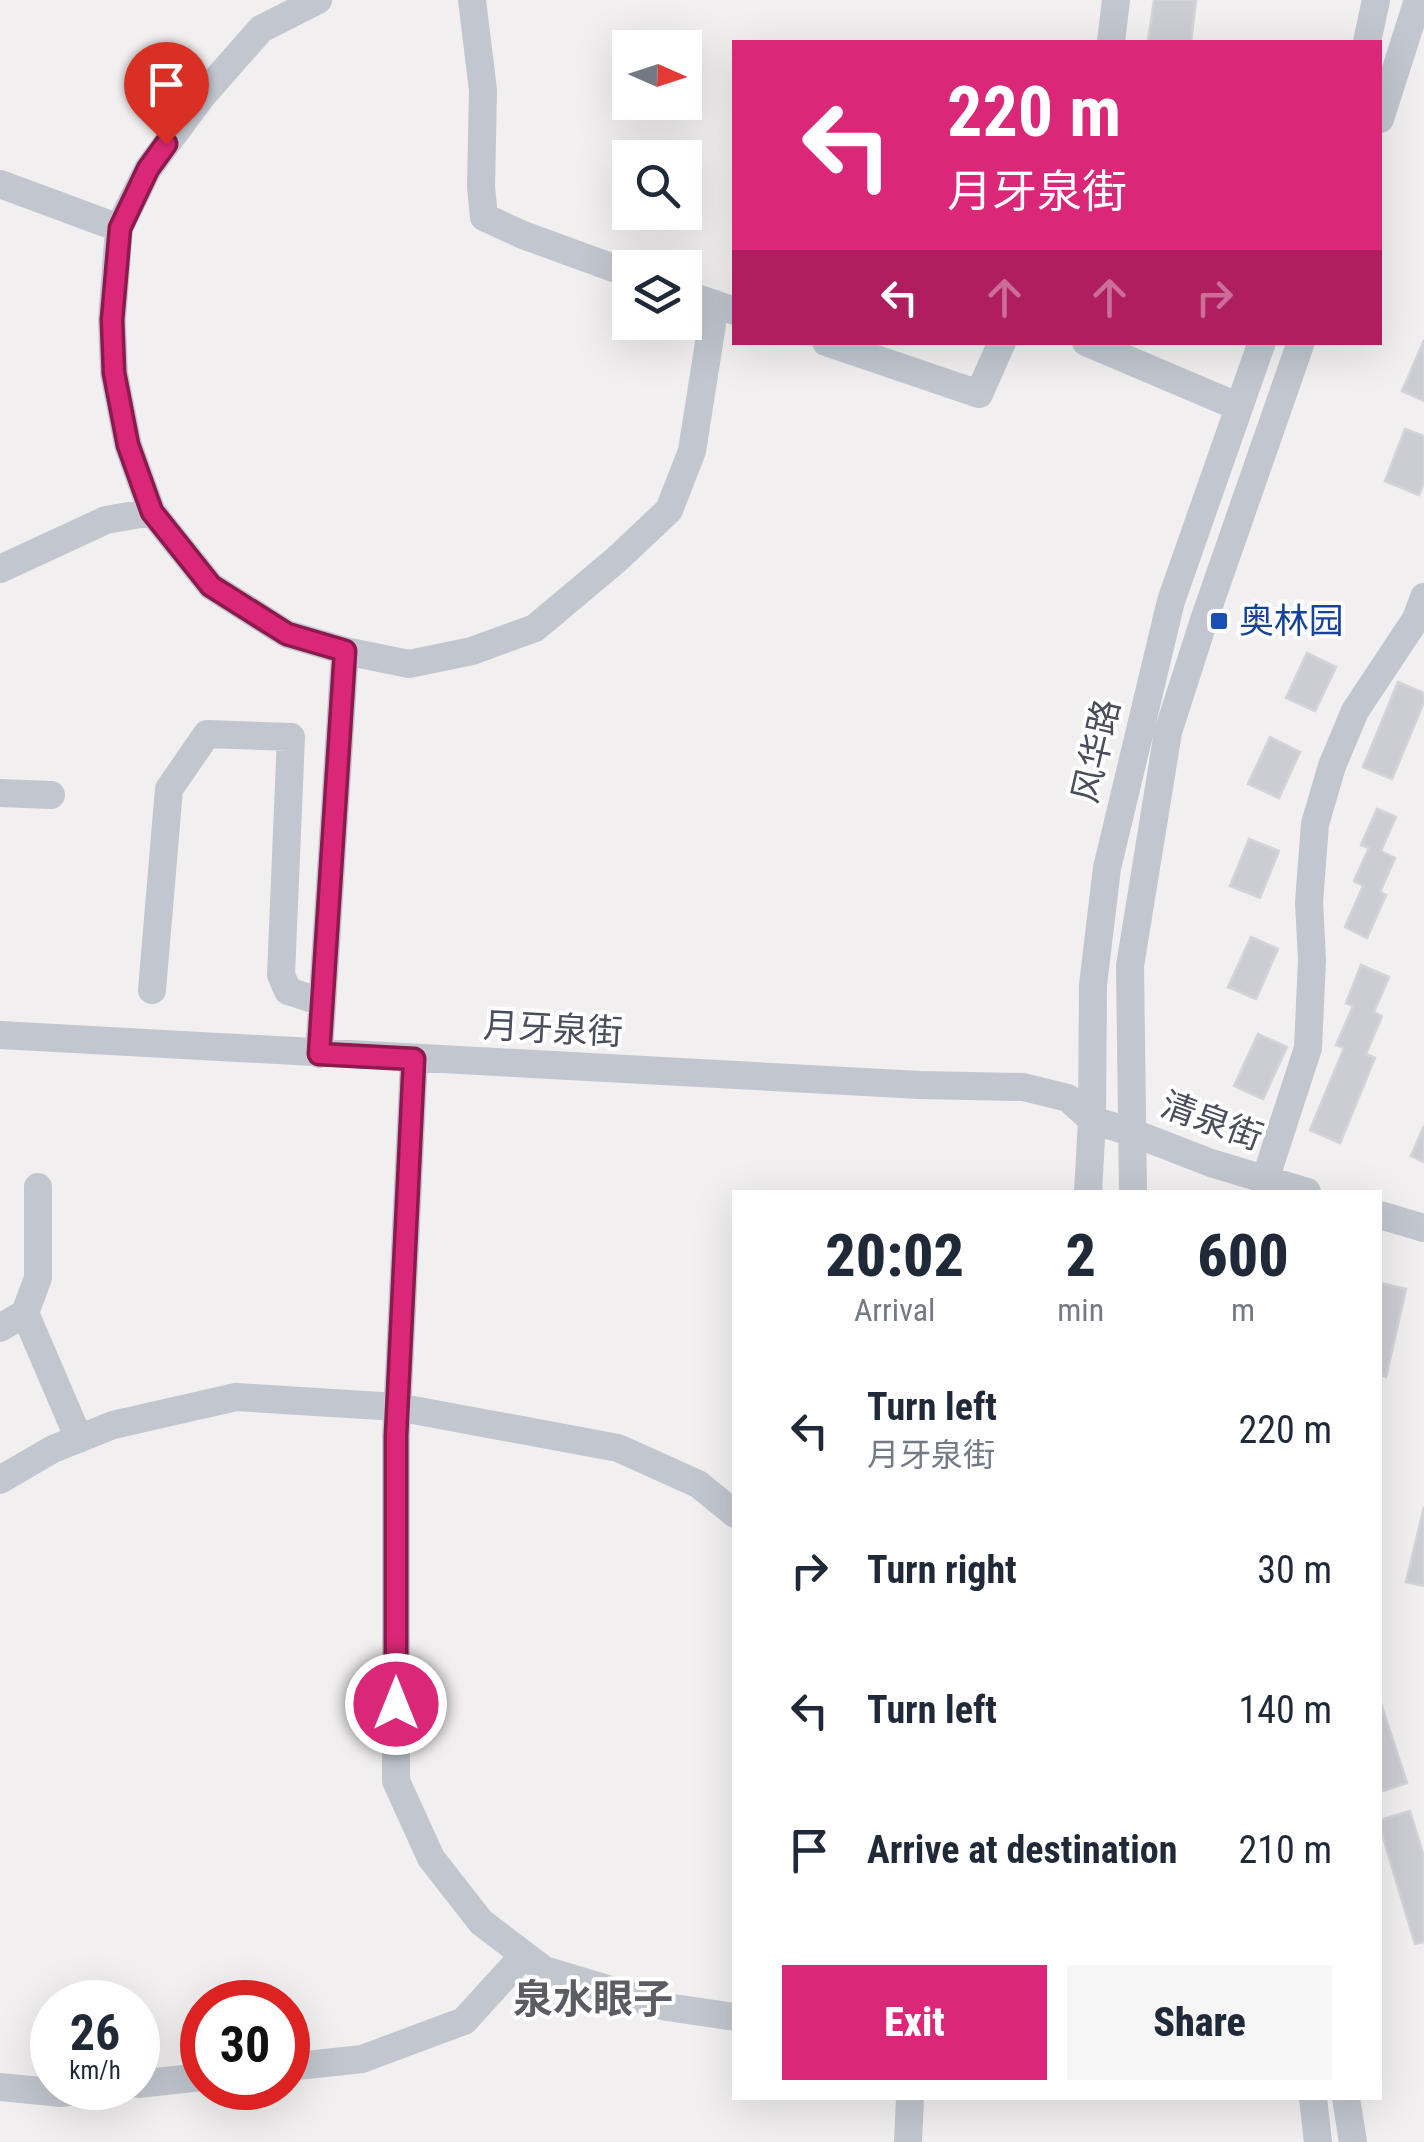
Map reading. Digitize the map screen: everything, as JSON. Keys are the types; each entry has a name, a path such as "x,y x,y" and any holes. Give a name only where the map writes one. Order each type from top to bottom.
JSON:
{"street":[{"path":"472,0 483,90 484,217 612,267"},
{"path":"1111,40 1116,0"},
{"path":"302,3 261,29 202,96 148,169 120,228 112,320 114,373 128,445 152,512 211,586 287,634 409,664 472,651 535,628 669,510 692,451 725,308"},
{"path":"1367,40 1375,7 1413,13 1382,113"},
{"path":"0,184 120,228"},
{"path":"835,345 979,394 1001,345"},
{"path":"1093,345 1238,408"},
{"name":"风华路","path":"1088,1190 1093,984 1107,868 1171,602 1261,345"},
{"path":"1133,1190 1130,966 1168,732 1300,345"},
{"path":"0,569 106,520 152,512"},
{"path":"1264,1180 1308,1048 1312,960 1309,902 1315,824 1354,711 1421,613"},
{"path":"319,1054 345,651"},
{"path":"152,990 169,789 207,734 291,737 281,975 288,991 322,1002"},
{"path":"0,792 52,794"},
{"path":"1107,868 1125,880 1146,872"},
{"name":"月牙泉街","path":"0,1035 920,1085 1023,1087 1068,1098 1092,1120"},
{"path":"414,1059 397,1407 396,1781 431,1858 481,1922 544,1970 667,2007 732,2017"},
{"name":"清泉街","path":"1092,1120 1210,1163 1300,1190"},
{"path":"0,1328 25,1314 38,1278 38,1187"},
{"path":"1382,1215 1424,1228"},
{"path":"25,1314 79,1439"},
{"path":"0,1480 53,1449 112,1425 236,1398 397,1407 618,1448 698,1484 732,1512"},
{"path":"310,2065 362,2059 464,2021 524,1955"},
{"path":"0,2087 30,2090"},
{"path":"908,2142 910,2100"},
{"path":"1313,2100 1318,2142"},
{"path":"1346,2100 1353,2142"}],"building":[{"path":"1154,0 1196,0 1191,40 1148,40"},
{"path":"1424,340 1424,401 1402,391"},
{"path":"1405,429 1424,436 1424,482 1419,495 1385,481"},
{"path":"1307,653 1336,667 1315,711 1286,698"},
{"path":"1398,682 1424,693 1424,702 1392,779 1363,767"},
{"path":"1270,737 1300,752 1279,798 1248,784"},
{"path":"1377,809 1396,817 1381,851 1395,858 1380,892 1386,895 1367,938 1345,927 1363,886 1354,881 1369,848 1361,845"},
{"path":"1249,839 1279,851 1260,898 1230,886"},
{"path":"1251,937 1278,949 1256,999 1228,987"},
{"path":"1361,965 1389,977 1374,1012 1382,1016 1366,1054 1375,1058 1340,1143 1310,1130 1344,1048 1336,1045 1353,1006 1346,1003"},
{"path":"1258,1034 1287,1047 1263,1099 1234,1086"},
{"path":"1424,1126 1424,1162 1411,1156"},
{"path":"1382,1283 1406,1289 1386,1377 1382,1376"},
{"path":"1424,1507 1424,1586 1406,1582"},
{"path":"1382,1707 1407,1783 1382,1791"},
{"path":"1410,1811 1424,1857 1424,1942 1415,1944 1382,1834 1382,1819"}],"place":[{"name":"奥林园","path":"1219,621"}],"district":[{"name":"泉水眼子","path":"593,1999"}],"route":[{"path":"166,144 148,169 120,228 112,320 114,373 128,445 152,512 211,586 287,634 345,651 319,1054 414,1059 396,1436 396,1704"}]}
